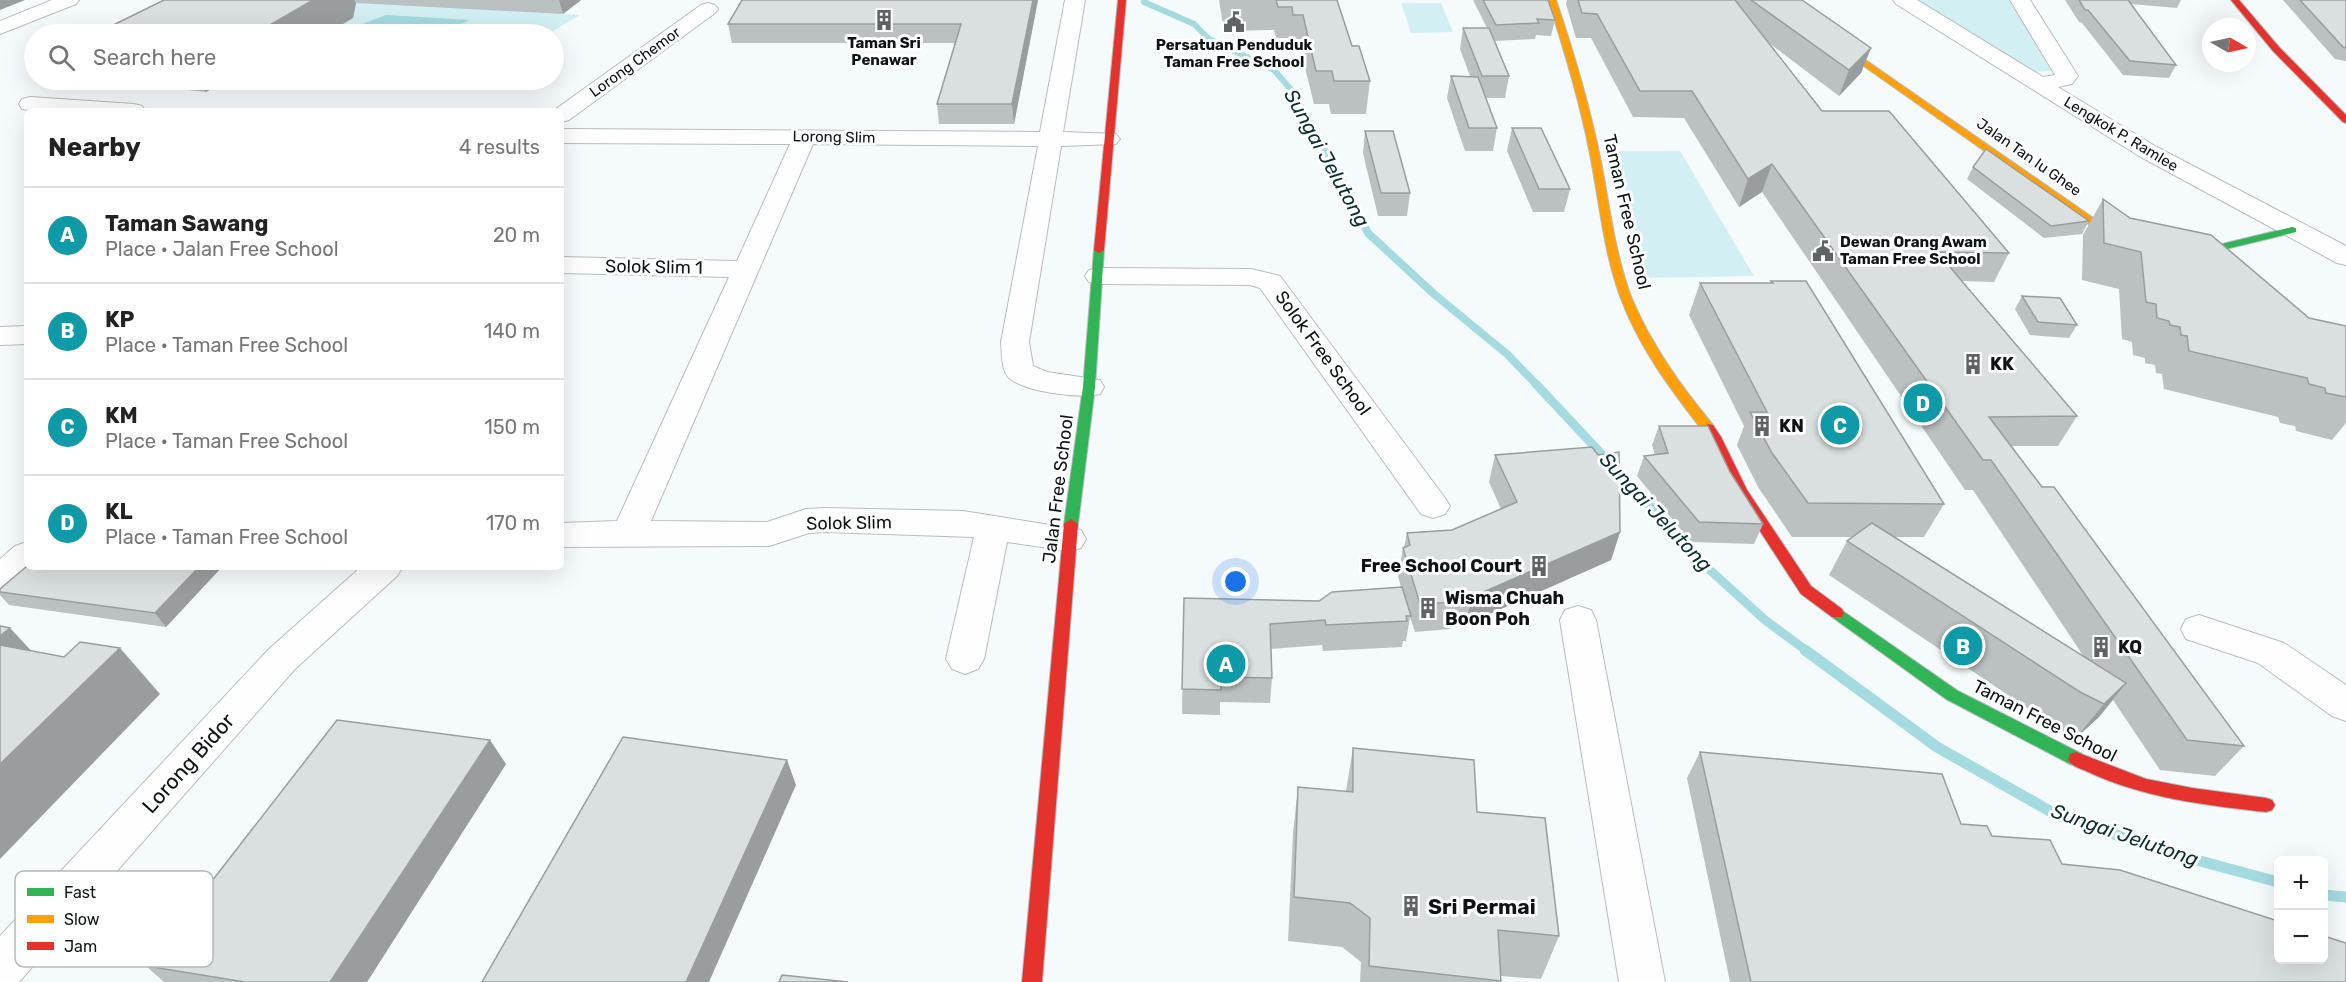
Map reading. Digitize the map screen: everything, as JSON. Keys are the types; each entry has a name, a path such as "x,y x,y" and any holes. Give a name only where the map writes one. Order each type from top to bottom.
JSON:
{"street":[{"path":"0,28 69,0"},
{"path":"1075,0 1049,139 1016,342 1019,371 1030,378 1089,387"},
{"name":"Jalan Free School","path":"1032,982 1069,539 1089,387 1108,139 1122,0"},
{"name":"Taman Free School","path":"1552,0 1570,56 1592,140 1616,265 1632,310 1677,390 1715,436 1741,491 1806,590 1952,695 2088,765 2131,783 2169,793 2266,805"},
{"name":"Jalan Tan Iu Ghee","path":"1774,0 2108,233 2142,249"},
{"name":"Lengkok P. Ramlee","path":"1903,0 2147,151 2346,257"},
{"path":"2020,0 2067,76 2040,84"},
{"path":"2235,0 2276,49 2346,120"},
{"name":"Lorong Chemor","path":"564,113 708,9"},
{"path":"30,104 89,108"},
{"name":"Lorong Slim","path":"564,136 1108,139"},
{"path":"629,533 805,137"},
{"path":"2169,254 2193,254 2292,230"},
{"name":"Solok Slim 1","path":"564,265 746,269"},
{"name":"Solok Free School","path":"1099,276 1251,277 1270,282 1433,506"},
{"path":"0,336 24,335"},
{"name":"Solok Slim","path":"564,535 769,534 806,521 825,520 963,523 1069,539"},
{"path":"965,659 993,527"},
{"path":"0,579 24,558"},
{"name":"Lorong Bidor","path":"89,871 282,658 381,570"},
{"path":"1578,620 1642,982"},
{"path":"2199,629 2271,653 2346,705"},
{"name":"Lorong Bidor","path":"0,969 15,952"}],"shaded area":[{"path":"348,0 580,15 564,24 336,24"},
{"path":"1911,0 2013,0 2053,67 2051,71 2034,72"},
{"path":"1401,3 1441,3 1453,32 1411,33"},
{"path":"1616,151 1680,151 1754,276 1647,278"}],"water":[{"path":"386,15 470,20 460,24 362,24"}],"building":[{"path":"164,0 313,0 271,24 115,24"},
{"path":"742,0 1033,0 1012,104 937,104 961,24 728,24"},
{"path":"1276,0 1337,0 1352,46 1359,46 1370,81 1334,81 1332,71 1316,71 1303,15 1293,15 1292,7 1278,7"},
{"path":"1483,0 1548,0 1555,20 1537,19 1539,23 1496,25"},
{"path":"1578,0 1735,0 1822,111 1889,111 2009,253 1937,252 2077,416 1989,417 2042,487 2054,487 2244,746 2187,740 1991,460 1983,460 1772,164 1748,179 1692,91 1640,91 1597,14 1582,13"},
{"path":"1751,0 1802,0 1871,48 1849,70"},
{"path":"2079,0 2128,0 2176,65 2130,61 2088,10 2085,10"},
{"path":"2300,0 2346,0 2346,48 2343,47"},
{"path":"1463,28 1489,28 1509,76 1482,76"},
{"path":"1451,76 1478,77 1497,128 1469,128"},
{"path":"1512,128 1541,128 1570,189 1539,189"},
{"path":"1365,131 1393,131 1410,193 1381,193"},
{"path":"1986,149 2089,221 2051,226 1973,167"},
{"path":"2103,199 2130,218 2211,235 2309,318 2346,326 2346,397 2326,393 2325,388 2309,384 2307,378 2189,351 2187,336 2181,335 2180,327 2157,318 2156,304 2146,302 2141,252 2104,243"},
{"path":"1771,281 1806,281 1944,504 1808,503 1772,453 1750,412 1767,412 1700,283 1773,283"},
{"path":"2022,296 2060,298 2077,325 2038,322"},
{"path":"1659,426 1708,426 1730,472 1763,524 1699,522 1644,456 1668,453"},
{"path":"1592,447 1598,455 1619,452 1620,532 1472,597 1456,599 1456,602 1420,604 1403,548 1410,545 1407,533 1452,530 1517,502 1495,455"},
{"path":"1872,523 2126,683 2104,704 2080,692 1847,541"},
{"path":"24,569 196,570 155,613 0,592 0,589"},
{"path":"1402,587 1411,616 1406,616 1407,621 1326,625 1325,620 1270,624 1272,678 1221,677 1221,690 1182,689 1184,598 1319,601 1332,592"},
{"path":"0,626 10,628 0,636"},
{"path":"80,642 120,648 0,764 0,645 64,657"},
{"path":"337,720 490,740 330,982 245,982 152,967 213,967 213,880"},
{"path":"623,737 787,760 686,982 482,982"},
{"name":"Sri Permai","path":"1353,748 1474,760 1477,812 1545,818 1559,936 1498,930 1501,981 1369,966 1370,918 1350,903 1294,897 1298,787 1353,792"},
{"path":"1700,752 1942,774 1961,824 1987,826 1992,836 2050,840 2062,864 2120,870 2274,920 2274,964 2328,964 2328,937 2346,943 2346,982 1751,982"},
{"path":"782,975 848,982 779,982"}],"waterway":[{"name":"Sungai Jelutong","path":"1144,2 1194,24 1209,39 1274,70 1294,93 1337,172"},
{"name":"Sungai Jelutong","path":"1336,170 1368,233 1434,294 1507,354 1537,385"},
{"name":"Sungai Jelutong","path":"1536,384 1711,571 1765,620 1807,651"},
{"name":"Sungai Jelutong","path":"1805,650 1937,747 2055,814 2163,851 2274,881"},
{"name":"Sungai Jelutong","path":"2328,895 2346,897"}],"traffic: fast":[{"path":"2180,254 2193,254 2292,230"},
{"path":"1071,524 1089,387 1099,250"},
{"path":"1837,613 1952,695 2076,759"}],"traffic: slow":[{"path":"1552,0 1584,105 1608,231 1626,297 1642,333 1659,361 1708,428"},
{"path":"1774,0 2108,233 2129,244"}],"traffic: jam":[{"path":"1099,250 1122,0"},
{"path":"2235,0 2276,49 2346,120"},
{"path":"1708,428 1715,437 1741,491 1806,590 1837,613"},
{"path":"1032,982 1071,524"},
{"path":"2076,759 2146,786 2266,805"}],"place":[{"name":"Taman Sri Penawar","path":"884,20"},
{"name":"Persatuan Penduduk Taman Free School","path":"1234,22"},
{"name":"Dewan Orang Awam Taman Free School","path":"1823,251"},
{"name":"KK","path":"1973,364"},
{"name":"KL","path":"1923,403"},
{"name":"KM","path":"1840,425"},
{"name":"KN","path":"1762,426"},
{"name":"Free School Court","path":"1539,566"},
{"name":"Wisma Chuah Boon Poh","path":"1428,608"},
{"name":"KP","path":"1963,646"},
{"name":"KQ","path":"2101,647"},
{"name":"Taman Sawang","path":"1226,664"},
{"name":"Sri Permai","path":"1411,906"}]}
